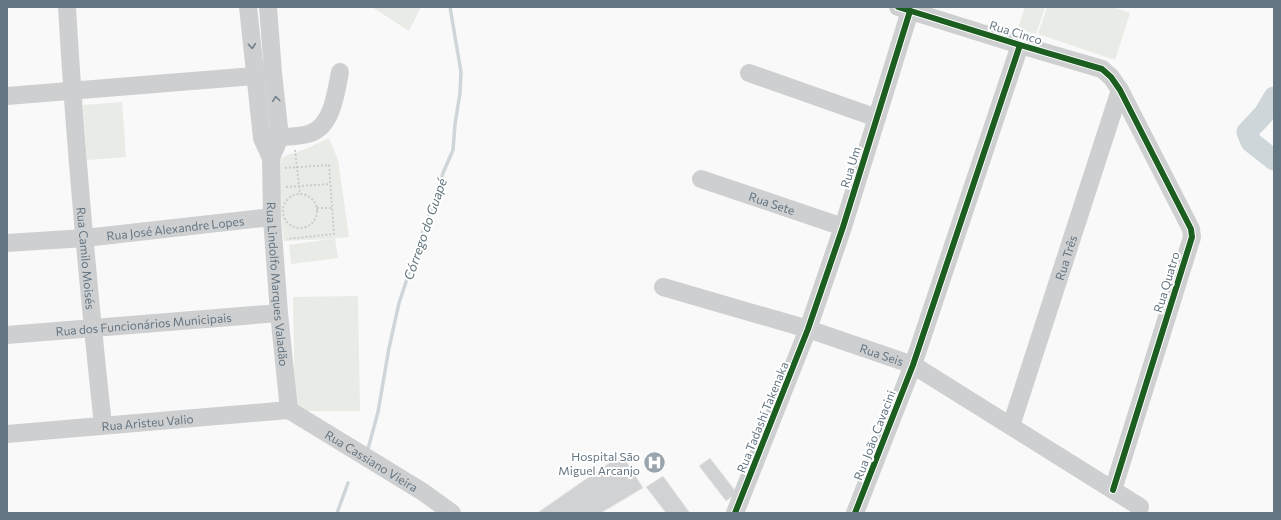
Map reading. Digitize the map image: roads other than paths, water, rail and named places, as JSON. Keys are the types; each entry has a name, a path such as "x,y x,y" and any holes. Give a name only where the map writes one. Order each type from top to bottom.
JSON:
{"street":[{"name":"Rua Camilo Moisés","path":"67,7 72,91 92,328 103,425"},
{"name":"Rua Lindolfo Marques Valadão","path":"248,7 254,76 262,138 277,163"},
{"path":"268,7 273,73 287,137"},
{"name":"Rua Cinco","path":"904,9 1102,69 1111,76 1120,90"},
{"name":"Rua Um","path":"808,329 843,227 877,118 904,9"},
{"name":"Rua João Cavacini","path":"855,513 913,364 1020,45"},
{"path":"262,138 287,137 311,133 321,127 333,106 340,72"},
{"path":"7,96 254,76 273,73"},
{"path":"749,74 877,118"},
{"name":"Rua Três","path":"1011,426 1120,90"},
{"name":"Rua Quatro","path":"1113,490 1192,237 1191,229 1185,216 1120,90"},
{"name":"Rua Lindolfo Marques Valadão","path":"287,137 277,163 278,212 274,241 279,313 289,410"},
{"name":"Rua Sete","path":"701,179 843,227"},
{"name":"Rua José Alexandre Lopes","path":"7,244 85,238 278,212"},
{"name":"Rua Seis","path":"663,287 808,329 913,364 1140,507"},
{"name":"Rua dos Funcionários Municipais","path":"7,335 279,313"},
{"name":"Rua Tadashi Takenaka","path":"735,513 808,329"},
{"name":"Rua Aristeu Valio","path":"7,434 289,410"},
{"name":"Rua Cassiano Vieira","path":"289,410 423,492 452,513"}],"waterway":[{"name":"Córrego do Guapé","path":"368,449 378,412 389,348 399,303 424,228 436,199 443,173 453,150 461,72 450,7"},
{"path":"1274,97 1264,114 1247,132 1251,142 1274,160"},
{"name":"Córrego do Guapé","path":"337,513 348,483"}],"place":[{"name":"Hospital São Miguel Arcanjo","path":"655,463"}]}
